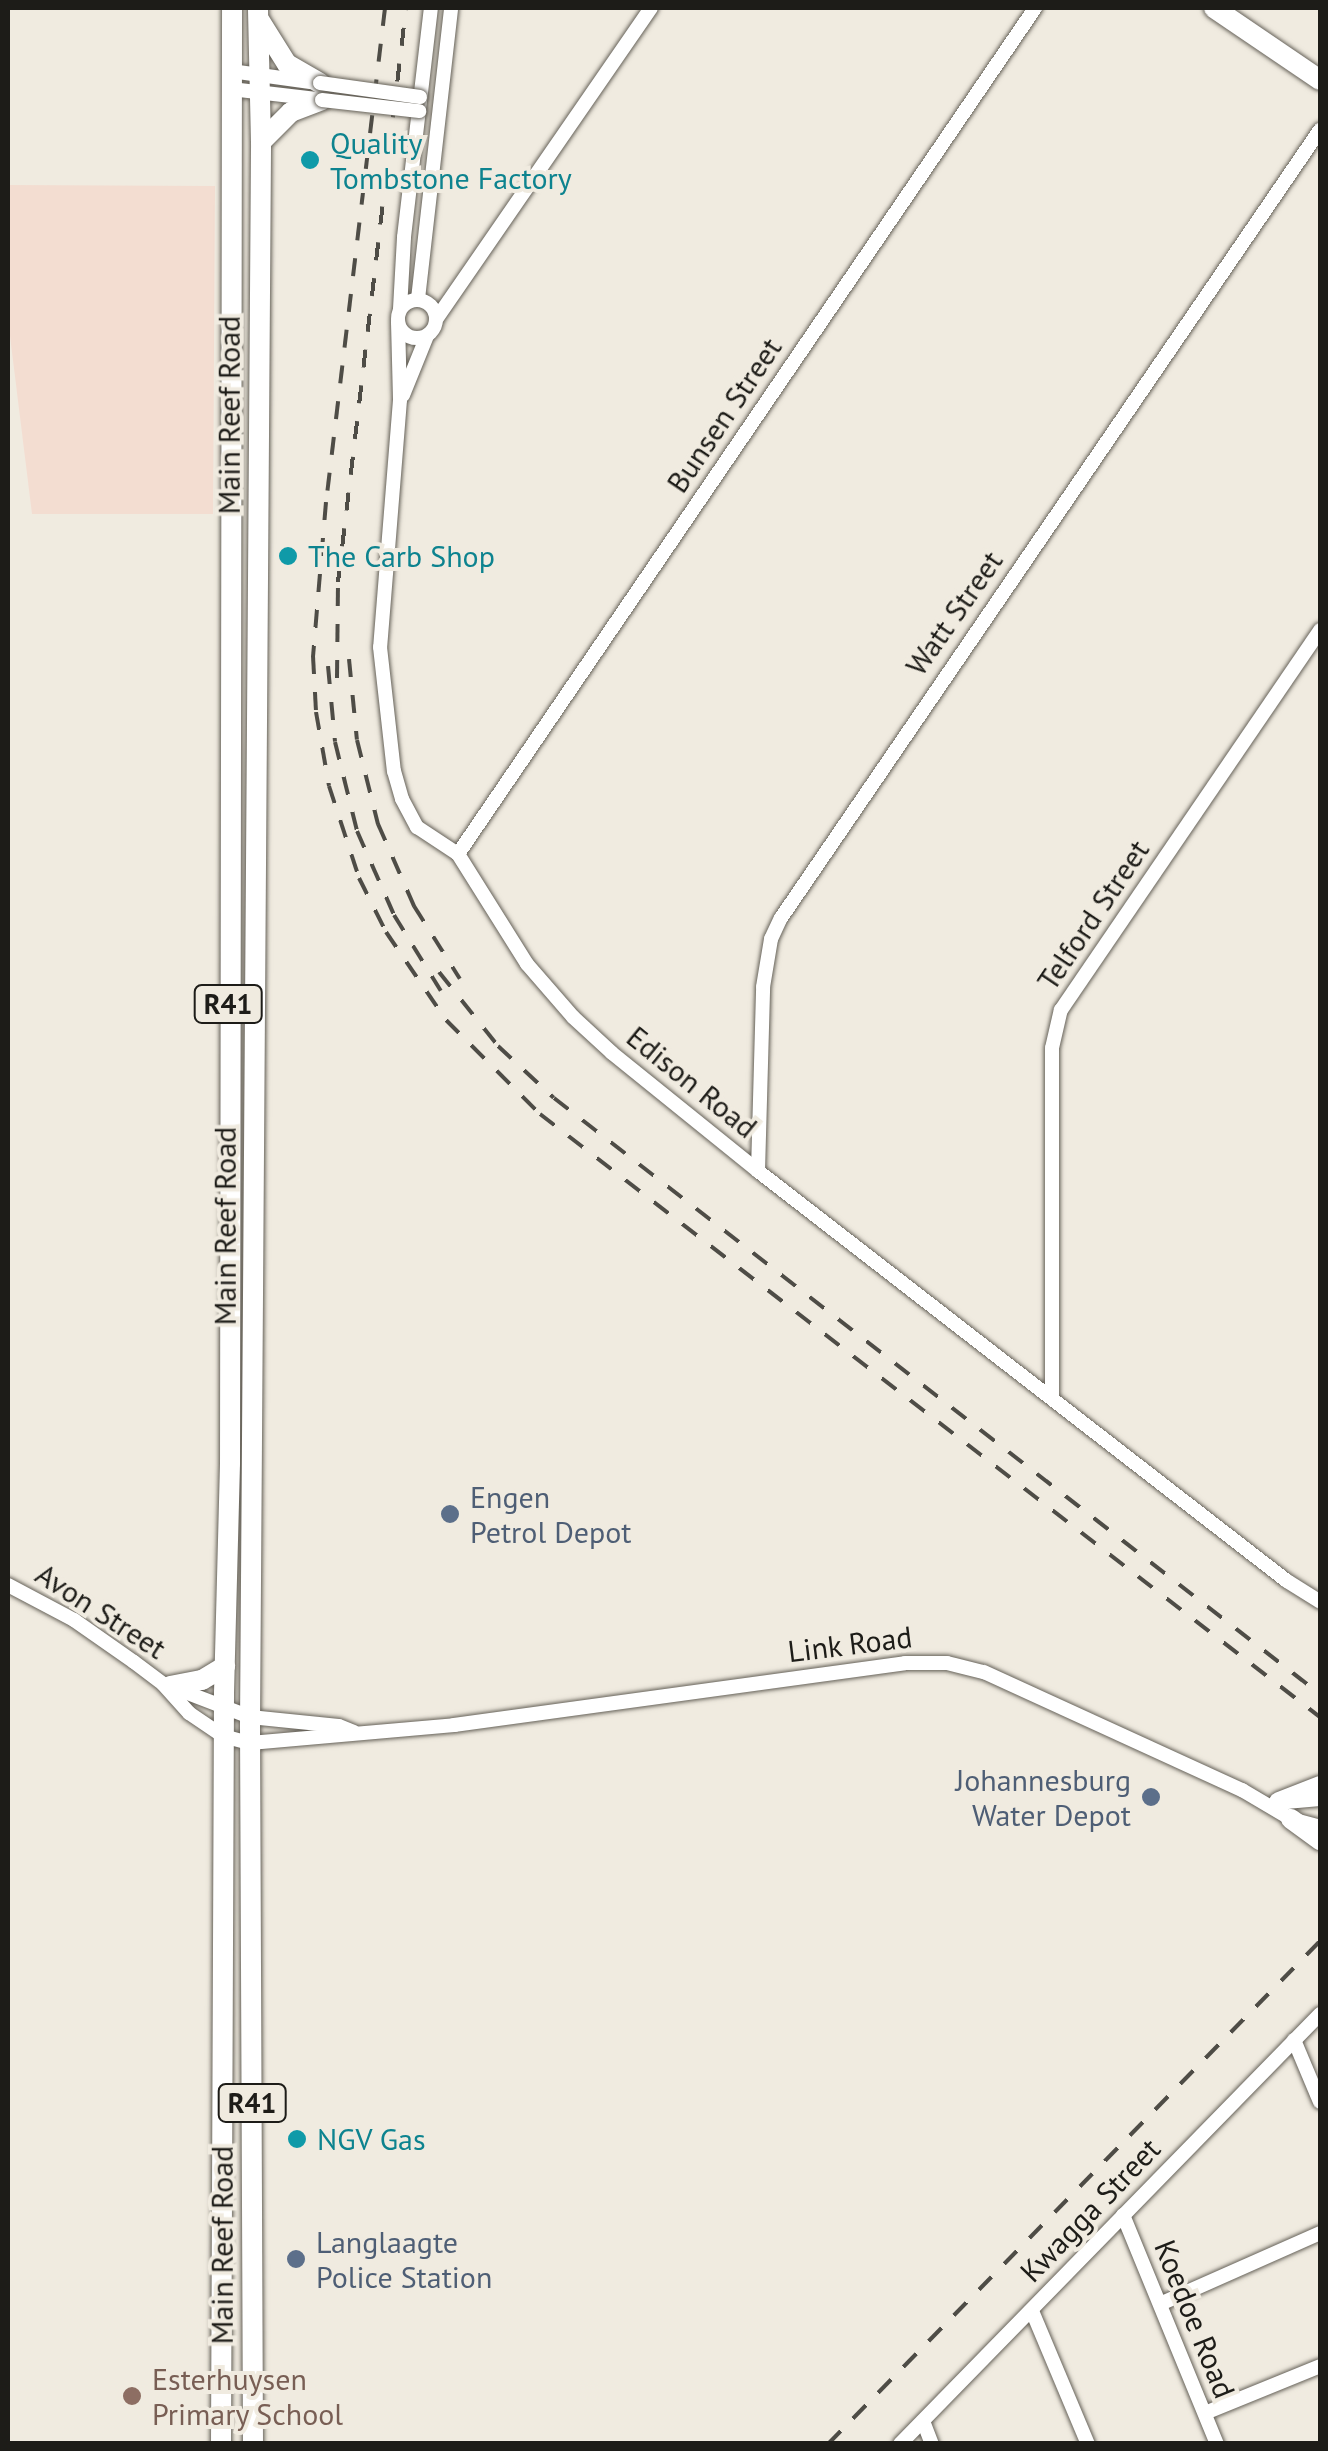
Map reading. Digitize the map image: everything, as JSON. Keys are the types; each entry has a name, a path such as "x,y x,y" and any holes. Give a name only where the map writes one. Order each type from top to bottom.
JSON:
{"main road":[{"name":"Main Reef Road","path":"221,2444 232,8"},
{"path":"1214,8 1320,80"},
{"name":"Main Reef Road","path":"253,2444 250,1717 262,142 258,11"},
{"path":"258,11 287,64 321,91 291,112 262,142"},
{"path":"230,485 258,485"},
{"path":"228,1110 255,1111"},
{"path":"167,1685 202,1680 225,1666"},
{"path":"1320,1786 1285,1810 1320,1840"},
{"path":"221,2329 252,2330"},
{"path":"221,2400 252,2400"}],"street":[{"path":"427,336 409,336 411,306 402,261 432,8"},
{"name":"Edison Road","path":"451,8 411,306 380,613 386,718 394,770 409,815 417,827 458,854 528,964 573,1017 758,1171 1287,1581 1320,1602"},
{"name":"Edison Road","path":"400,400 437,318 651,8"},
{"name":"Bunsen Street","path":"458,854 1035,8"},
{"path":"231,80 420,104"},
{"name":"Watt Street","path":"758,1171 762,988 771,939 780,918 1320,130"},
{"path":"411,306 458,292"},
{"path":"411,306 437,318"},
{"name":"Telford Street","path":"1052,1397 1052,1048 1061,1010 1320,630"},
{"name":"Avon Street","path":"8,1584 74,1620 167,1685 250,1717"},
{"name":"Link Road","path":"224,1736 250,1743 338,1738 354,1732 454,1725 930,1662 984,1672 1320,1827"},
{"name":"Avon Street","path":"167,1685 189,1713 224,1736"},
{"name":"Link Road","path":"250,1717 339,1726 354,1732"},
{"path":"1285,1810 1320,1799"},
{"name":"Kwagga Street","path":"900,2444 1320,2014"},
{"path":"1294,2040 1320,2102"},
{"name":"Koedoe Road","path":"1123,2215 1217,2444"},
{"path":"1160,2304 1320,2234"},
{"path":"1032,2311 1088,2444"},
{"path":"1205,2414 1320,2366"},
{"path":"923,2421 932,2444"}],"shaded area":[{"path":"8,185 215,186 213,514 32,514 8,320"}],"railway":[{"path":"385,8 326,502 313,656 316,712 329,786 359,878 386,932 446,1020 540,1114 1320,1717"},
{"path":"337,678 338,582 406,8"},
{"path":"349,659 357,740 378,824 414,906 460,979"},
{"path":"328,666 335,742 357,831 394,915 441,991"},
{"path":"439,972 498,1046 554,1098 1320,1694"},
{"path":"828,2444 1320,1941"}],"place":[{"name":"Quality Tombstone Factory","path":"310,160"},
{"name":"The Carb Shop","path":"288,556"},
{"name":"Engen Petrol Depot","path":"450,1514"},
{"name":"Johannesburg Water Depot","path":"1151,1797"},
{"name":"NGV Gas","path":"297,2139"},
{"name":"Langlaagte Police Station","path":"296,2259"},
{"name":"Esterhuysen Primary School","path":"132,2396"}]}
